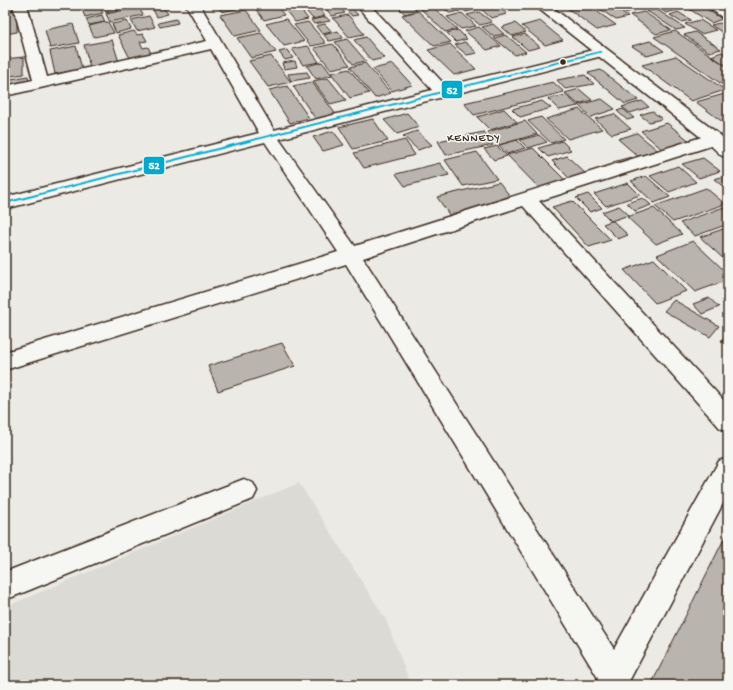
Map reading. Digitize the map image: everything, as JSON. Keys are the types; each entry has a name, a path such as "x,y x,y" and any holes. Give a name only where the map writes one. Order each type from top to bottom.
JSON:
{"street":[{"path":"20,5 41,82"},
{"path":"193,5 269,136 351,255 612,681 728,469"},
{"path":"363,5 443,92"},
{"path":"541,5 714,139 728,152"},
{"path":"713,5 728,14"},
{"path":"5,90 215,44"},
{"path":"5,203 601,52"},
{"path":"5,361 351,255 714,139"},
{"path":"527,199 728,421"},
{"path":"5,586 244,491"}],"shaded area":[{"path":"299,483 385,618 411,685 5,685 5,607"}],"building":[{"path":"5,5 15,5 15,9 5,11"},
{"path":"99,5 103,13 85,17 81,7"},
{"path":"116,5 119,10 106,13 103,6"},
{"path":"123,5 139,5 139,6 125,9"},
{"path":"162,5 168,14 157,17 151,6"},
{"path":"217,5 247,5 248,6 222,12"},
{"path":"276,5 284,15 264,20 255,8"},
{"path":"281,5 297,5 308,19 295,22"},
{"path":"301,5 316,5 325,16 313,19"},
{"path":"323,5 337,5 345,13 332,16"},
{"path":"342,5 349,5 358,15 352,16"},
{"path":"396,5 411,5 417,11 405,14"},
{"path":"431,5 457,29 445,32 419,7"},
{"path":"440,5 453,5 460,11 449,13"},
{"path":"457,5 473,5 478,9 466,12"},
{"path":"497,5 507,14 491,18 481,9"},
{"path":"563,5 588,5 616,25 597,30"},
{"path":"594,5 610,5 628,17 616,20"},
{"path":"614,5 636,5 641,8 625,13"},
{"path":"641,5 661,5 647,9"},
{"path":"680,5 684,8 666,13 658,7"},
{"path":"683,5 700,5 722,19 711,23"},
{"path":"139,7 143,15 110,22 106,14"},
{"path":"656,9 685,28 676,30 647,11"},
{"path":"17,10 17,32 5,34 5,12"},
{"path":"246,10 261,30 235,36 220,15"},
{"path":"418,11 451,42 434,46 402,15"},
{"path":"479,12 492,22 480,25 467,15"},
{"path":"644,12 671,30 656,34 630,15"},
{"path":"678,12 691,20 681,22 670,15"},
{"path":"462,13 476,26 461,29 447,17"},
{"path":"102,15 105,22 89,25 86,19"},
{"path":"348,15 364,34 349,37 333,18"},
{"path":"149,16 155,27 137,31 131,20"},
{"path":"326,17 330,21 314,24 311,20"},
{"path":"176,19 178,23 160,27 158,23"},
{"path":"286,19 304,41 284,46 266,24"},
{"path":"700,20 716,30 701,34 685,24"},
{"path":"127,21 131,29 116,33 112,24"},
{"path":"540,21 563,40 545,45 522,26"},
{"path":"108,22 114,33 94,37 89,26"},
{"path":"308,22 326,43 311,46 294,25"},
{"path":"515,23 526,32 512,36 502,27"},
{"path":"720,23 728,27 728,36 711,25"},
{"path":"73,24 79,43 50,48 45,30"},
{"path":"325,24 332,32 322,34 316,26"},
{"path":"493,24 504,34 493,36 482,27"},
{"path":"479,27 501,46 487,50 465,31"},
{"path":"458,30 467,39 456,42 447,33"},
{"path":"134,31 137,35 143,34 147,41 140,42 143,48 148,47 152,55 131,60 118,35"},
{"path":"338,31 343,38 329,41 324,35"},
{"path":"675,31 728,67 728,86 726,87 654,37"},
{"path":"695,32 721,49 709,52 684,35"},
{"path":"261,33 276,52 251,58 237,38"},
{"path":"525,34 540,47 528,50 513,37"},
{"path":"506,35 526,52 515,55 494,38"},
{"path":"366,37 384,58 372,61 354,40"},
{"path":"347,39 366,61 353,64 335,42"},
{"path":"112,40 119,62 90,67 84,45"},
{"path":"650,41 664,51 647,56 632,46"},
{"path":"465,42 477,53 467,55 455,45"},
{"path":"333,44 350,65 331,69 314,48"},
{"path":"450,44 476,69 454,75 428,50"},
{"path":"76,46 82,69 55,74 50,51"},
{"path":"308,46 319,62 303,65 292,49"},
{"path":"287,50 293,58 285,60 279,52"},
{"path":"722,52 728,56 728,67 711,56"},
{"path":"271,56 291,82 268,87 249,61"},
{"path":"676,56 725,90 691,101 642,65"},
{"path":"24,57 24,74 5,77 5,59"},
{"path":"295,61 297,67 284,69 282,63"},
{"path":"322,62 332,75 316,79 307,66"},
{"path":"365,63 391,93 375,98 350,67"},
{"path":"393,64 412,85 392,91 373,69"},
{"path":"349,69 369,93 350,98 331,73"},
{"path":"601,70 638,100 625,104 588,73"},
{"path":"307,72 310,78 291,81 288,74"},
{"path":"585,75 594,84 565,89 557,80"},
{"path":"28,76 29,83 5,87 5,80"},
{"path":"328,78 346,100 330,104 313,81"},
{"path":"312,82 337,116 317,121 293,86"},
{"path":"553,82 564,92 474,115 464,103"},
{"path":"287,86 309,118 290,123 269,90"},
{"path":"579,89 592,100 578,104 565,93"},
{"path":"728,93 728,126 696,102"},
{"path":"566,95 578,106 559,110 548,99"},
{"path":"602,99 615,109 591,117 578,105"},
{"path":"542,101 551,108 520,117 512,109"},
{"path":"642,101 649,107 630,113 622,107"},
{"path":"504,109 517,122 490,130 477,117"},
{"path":"579,109 602,129 568,139 546,119"},
{"path":"623,109 634,118 627,120 617,111"},
{"path":"652,111 662,119 649,122 640,115"},
{"path":"407,113 419,127 397,134 384,120"},
{"path":"614,114 631,129 612,134 595,119"},
{"path":"541,117 564,139 551,143 528,121"},
{"path":"373,119 388,141 353,149 339,127"},
{"path":"525,121 537,134 499,145 487,132"},
{"path":"667,123 691,142 664,151 641,131"},
{"path":"333,131 344,145 323,151 313,137"},
{"path":"417,131 432,145 418,150 403,136"},
{"path":"484,132 493,145 446,155 438,141"},
{"path":"637,133 661,153 641,159 618,139"},
{"path":"539,135 547,142 528,148 520,140"},
{"path":"405,140 415,155 364,168 354,153"},
{"path":"517,140 525,148 507,154 499,145"},
{"path":"562,141 571,150 548,157 539,148"},
{"path":"497,146 507,156 494,160 484,149"},
{"path":"533,148 566,181 540,189 507,155"},
{"path":"477,152 497,179 463,186 445,160"},
{"path":"567,156 588,176 572,181 552,161"},
{"path":"631,157 637,162 619,168 613,162"},
{"path":"703,158 720,171 699,178 682,164"},
{"path":"440,163 449,175 405,186 396,174"},
{"path":"678,166 696,182 669,192 650,176"},
{"path":"728,175 728,190 727,190 714,179"},
{"path":"646,176 670,197 654,203 631,181"},
{"path":"499,182 513,200 450,216 437,197"},
{"path":"628,183 640,195 606,206 594,194"},
{"path":"706,188 725,204 673,222 655,206"},
{"path":"588,194 602,208 590,212 576,198"},
{"path":"643,198 651,205 635,211 627,203"},
{"path":"572,201 611,240 589,247 552,207"},
{"path":"619,206 629,215 611,221 602,212"},
{"path":"724,207 728,210 728,224 695,236 680,223"},
{"path":"654,208 682,234 656,244 627,217"},
{"path":"613,221 628,235 618,239 603,224"},
{"path":"723,229 728,233 728,263 700,237"},
{"path":"693,241 728,274 728,280 695,292 657,255"},
{"path":"654,259 686,291 655,303 624,270"},
{"path":"709,298 719,307 702,314 693,304"},
{"path":"674,300 719,326 710,337 664,311"},
{"path":"728,331 728,344 721,341"},
{"path":"282,343 295,366 218,391 208,366"},
{"path":"728,531 728,685 651,685"}],"transit line":[{"name":"52","path":"5,203 601,52"}],"district":[{"name":"KENNEDY","path":"474,137"}]}
